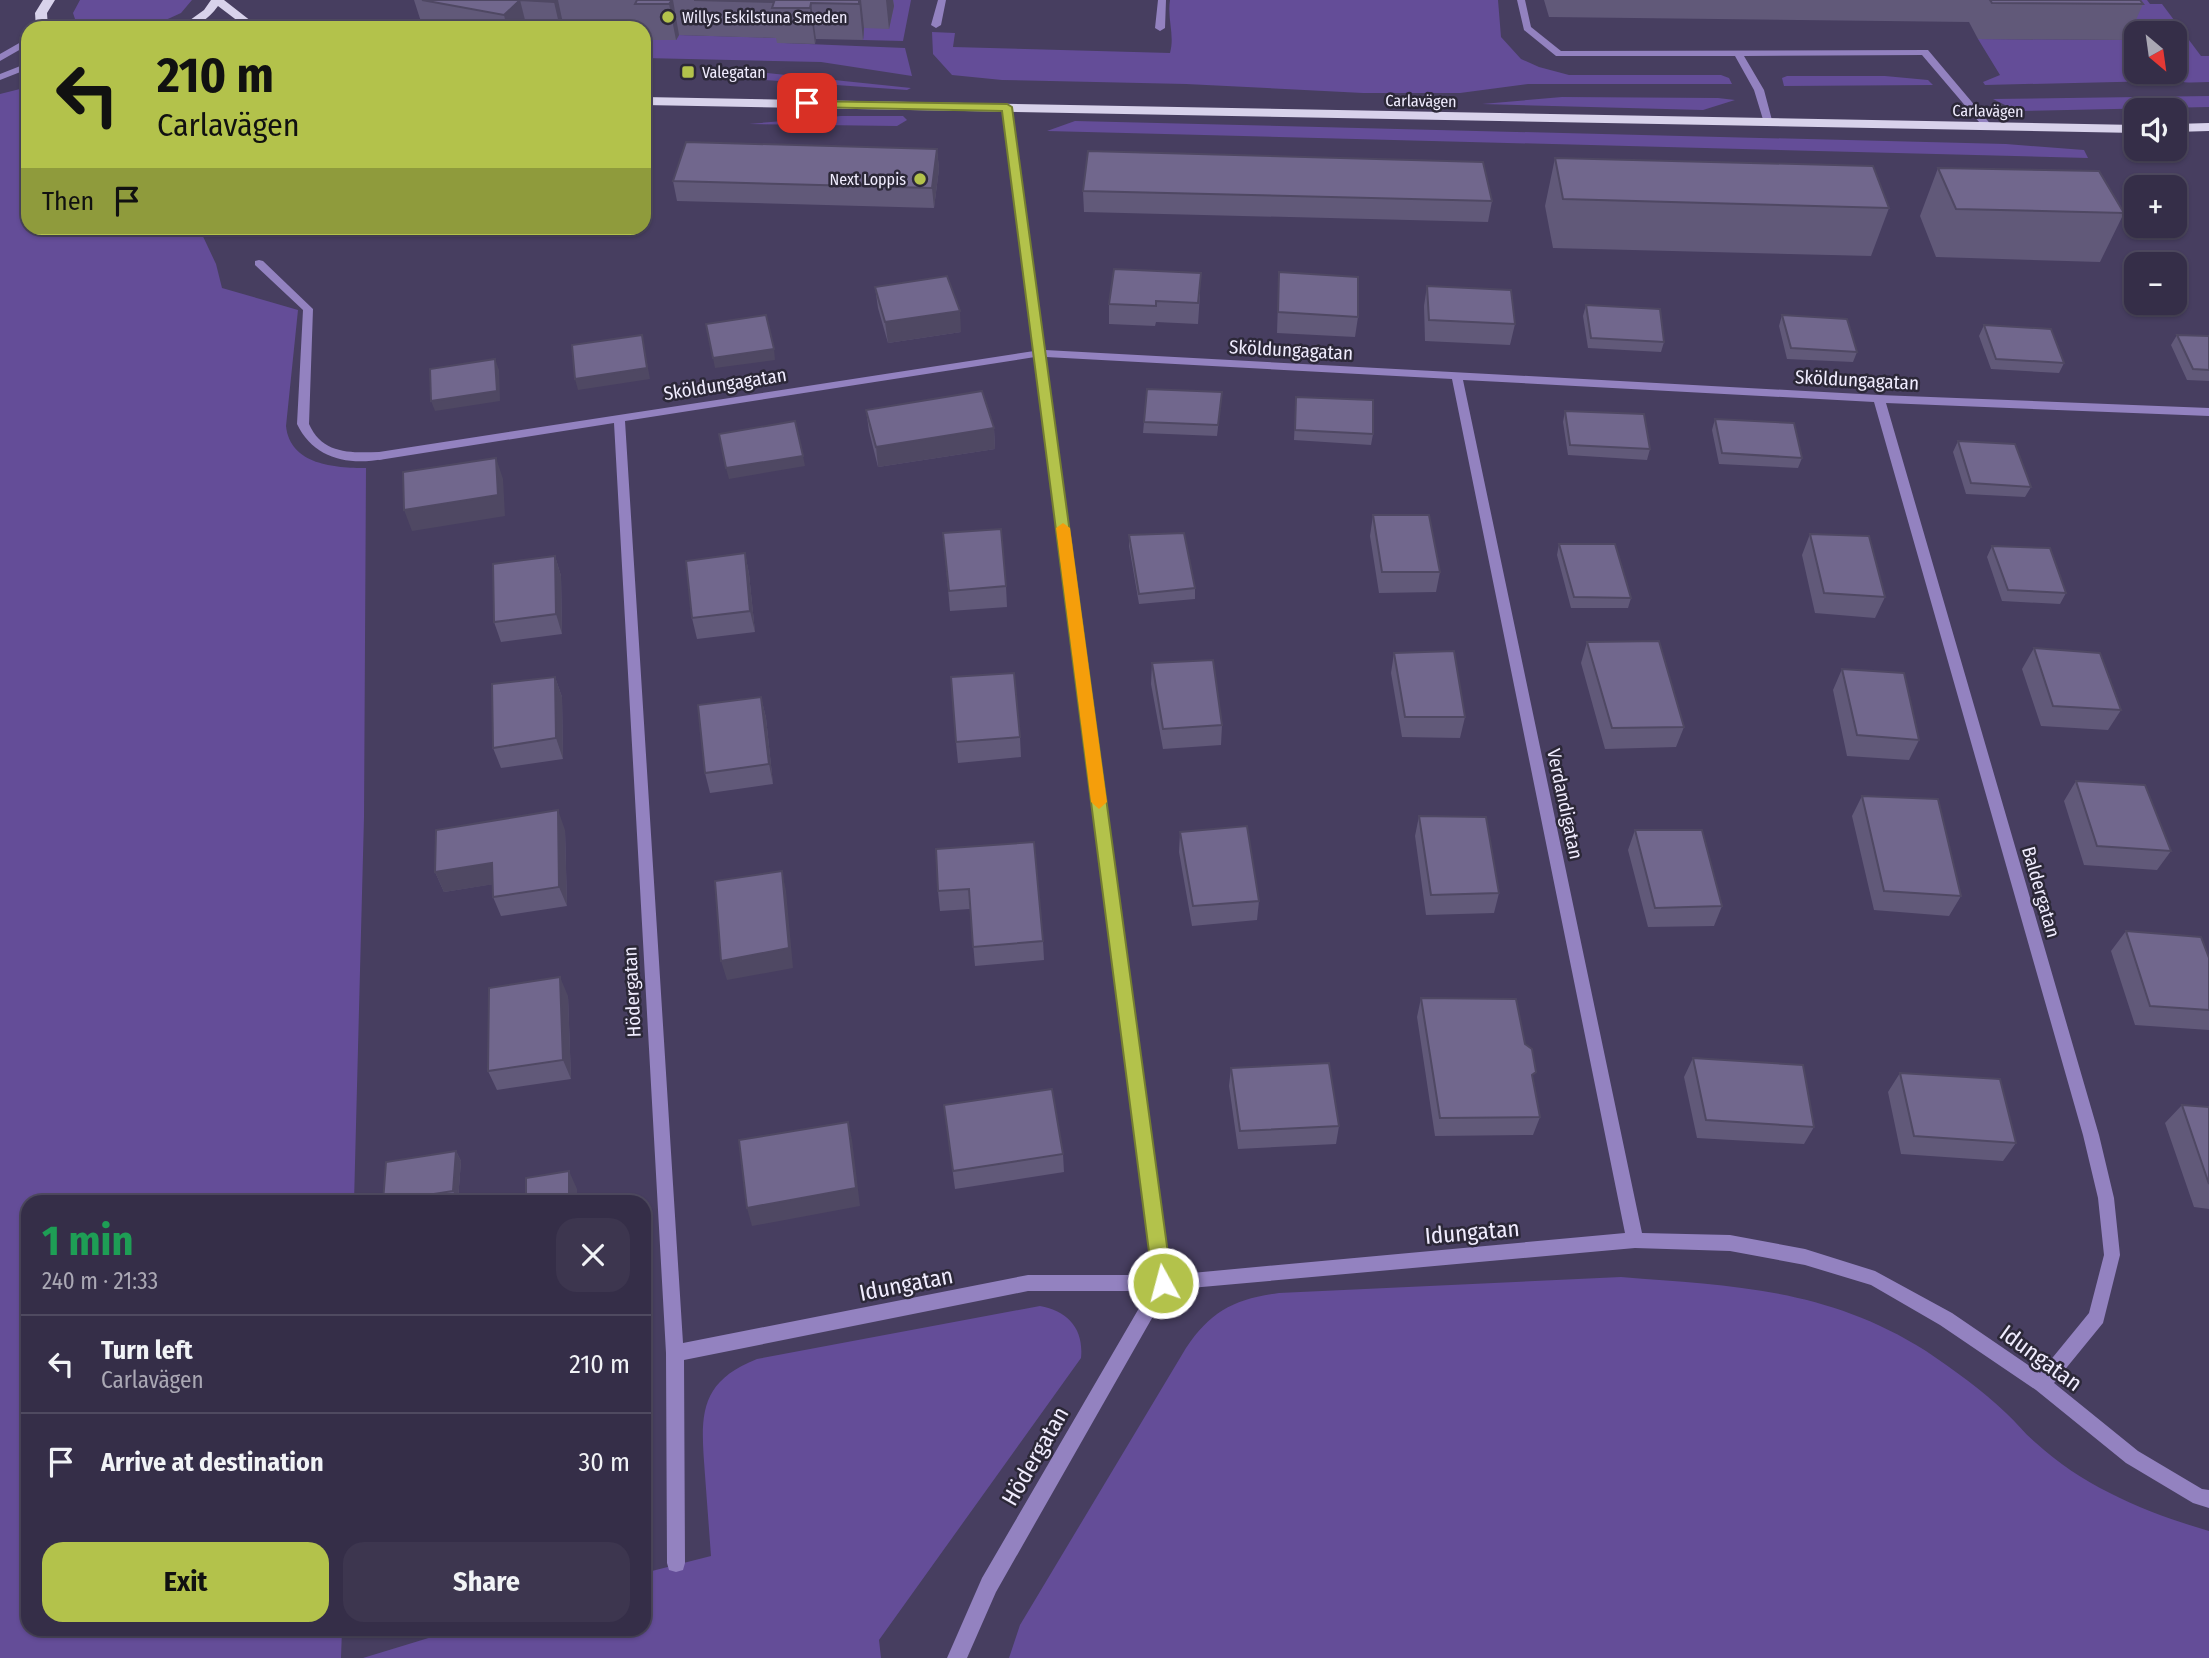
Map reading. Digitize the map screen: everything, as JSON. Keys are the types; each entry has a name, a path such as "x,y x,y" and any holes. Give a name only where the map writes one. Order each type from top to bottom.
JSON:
{"main road":[{"path":"39,21 41,11 49,0"},
{"path":"195,21 208,12 217,0 245,21"},
{"name":"Carlavägen","path":"651,99 1768,124 2124,128"},
{"path":"2187,128 2209,127"}],"street":[{"path":"936,25 942,0"},
{"path":"1160,28 1162,0"},
{"path":"1521,0 1527,28 1559,54 1925,52 1988,127"},
{"path":"0,58 21,45"},
{"path":"1737,52 1759,90 1768,124"},
{"path":"0,77 21,69"},
{"path":"1007,107 1163,1283"},
{"name":"Sköldungagatan","path":"259,263 308,309 303,424 307,438 318,448 343,456 379,456 1040,353 1879,399 2209,412"},
{"name":"Verdandigatan","path":"1457,377 1635,1240"},
{"name":"Baldergatan","path":"1879,399 2091,1135 2106,1198 2112,1255 2096,1317 2042,1384"},
{"name":"Hödergatan","path":"620,418 675,1353 676,1563"},
{"name":"Idungatan","path":"675,1353 1028,1283 1163,1283 1635,1240 1730,1243 1805,1257 1875,1279 1945,1319 2042,1384 2132,1457 2199,1497 2209,1499"},
{"name":"Hödergatan","path":"957,1658 989,1585 1163,1283"}],"shaded area":[{"path":"80,0 192,0 181,13 163,21 76,21 73,13"},
{"path":"836,0 911,0 903,41 863,40 864,28 835,5"},
{"path":"1170,0 1498,0 1501,37 1521,59 1539,67 1569,75 1721,75 1729,78 1732,84 1528,84 1460,93 1363,93 1186,84 1002,80 952,75 933,54 932,32 955,33 953,47 1170,53"},
{"path":"2122,0 2147,0 2150,4 2162,4 2175,21 2135,21"},
{"path":"679,35 779,38 784,43 905,48 912,76 821,62 651,58 651,40 676,40"},
{"path":"1978,39 2124,40 2124,82 1985,85 1983,82 2000,75"},
{"path":"2188,39 2201,56 2209,56 2209,82 2188,82"},
{"path":"767,73 911,88 907,90 765,80"},
{"path":"1885,76 1928,80 1933,85 1784,86 1782,78"},
{"path":"21,89 21,235 202,235 216,264 222,288 298,310 286,426 289,439 296,449 316,462 366,468 364,817 354,1195 21,1195 21,1636 342,1636 341,1658 0,1658 0,94"},
{"path":"2209,96 2209,107 2187,107 2187,98 2124,98 2124,109 2017,111 1993,99"},
{"path":"1562,97 1735,100 1703,110 1482,104"},
{"path":"841,116 903,116 907,120 897,126 749,124"},
{"path":"1075,121 2006,144 2084,150 2088,158 1047,131"},
{"path":"1621,1277 1741,1288 1816,1302 1852,1314 1889,1330 1947,1365 1987,1396 2055,1459 2075,1473 2140,1507 2209,1531 2209,1658 1009,1658 1020,1625 1186,1348 1205,1325 1225,1309 1249,1299 1279,1293"},
{"path":"1040,1306 1059,1312 1072,1323 1080,1338 1081,1348 1081,1358 879,1640 881,1658 363,1658 435,1636 651,1636 651,1571 711,1556 703,1437 707,1405 713,1391 723,1379 757,1359"}],"building":[{"path":"422,0 520,0 504,15"},
{"path":"520,0 555,0 554,2"},
{"path":"637,0 672,0 669,4 635,4"},
{"path":"694,0 859,0 859,4 811,3 810,8 772,8 774,2"},
{"path":"1990,0 2140,0 2143,4 1992,3"},
{"path":"686,142 937,149 932,188 673,181"},
{"path":"1088,151 1483,162 1492,201 1083,191"},
{"path":"1555,158 1873,166 1889,208 1563,199"},
{"path":"1938,168 2099,171 2124,213 1956,209"},
{"path":"1114,269 1201,273 1198,303 1156,301 1156,306 1109,304"},
{"path":"1279,272 1358,277 1358,317 1278,312"},
{"path":"947,276 960,311 885,322 875,287"},
{"path":"1427,286 1511,290 1515,324 1429,320"},
{"path":"1586,305 1660,309 1664,342 1591,338"},
{"path":"766,315 774,349 713,358 706,324"},
{"path":"1782,315 1847,319 1857,352 1791,348"},
{"path":"1984,325 2051,329 2064,363 1996,359"},
{"path":"642,335 647,368 575,379 572,345"},
{"path":"2177,335 2209,336 2209,370 2193,369"},
{"path":"495,359 497,391 431,401 430,369"},
{"path":"1147,389 1222,392 1218,425 1144,422"},
{"path":"982,391 994,428 876,447 866,410"},
{"path":"1296,397 1373,400 1373,434 1295,430"},
{"path":"1565,411 1644,414 1650,449 1570,445"},
{"path":"1715,419 1794,423 1802,458 1722,453"},
{"path":"795,421 803,456 726,468 719,434"},
{"path":"1958,441 2015,444 2031,487 1971,483"},
{"path":"496,458 498,495 404,510 403,472"},
{"path":"1373,515 1429,515 1440,572 1382,572"},
{"path":"1001,529 1006,586 949,591 943,533"},
{"path":"1184,533 1195,588 1139,594 1129,535"},
{"path":"1810,534 1869,536 1885,597 1824,593"},
{"path":"1559,544 1615,544 1631,598 1574,597"},
{"path":"1992,546 2050,548 2066,593 2008,590"},
{"path":"745,553 750,611 692,618 686,561"},
{"path":"555,556 556,614 494,622 493,564"},
{"path":"1659,641 1684,727 1612,728 1587,642"},
{"path":"2034,648 2100,653 2121,710 2053,706"},
{"path":"1454,651 1465,717 1405,717 1394,653"},
{"path":"1213,660 1222,725 1163,729 1152,663"},
{"path":"1842,669 1904,673 1919,740 1857,735"},
{"path":"1014,673 1020,737 956,742 951,677"},
{"path":"555,677 556,738 493,748 492,684"},
{"path":"761,697 769,764 705,773 698,705"},
{"path":"2076,781 2145,785 2171,851 2097,846"},
{"path":"1862,796 1938,799 1961,896 1884,891"},
{"path":"558,810 559,887 493,897 492,863 435,872 436,830"},
{"path":"1419,816 1486,817 1499,893 1431,895"},
{"path":"1247,826 1259,901 1193,906 1180,832"},
{"path":"1635,830 1702,830 1722,906 1655,908"},
{"path":"1034,842 1043,941 973,947 969,889 938,891 936,849"},
{"path":"782,871 789,948 721,961 715,881"},
{"path":"2126,931 2201,937 2209,958 2209,1010 2150,1006"},
{"path":"560,977 563,1060 488,1071 489,988"},
{"path":"1421,998 1516,999 1525,1044 1532,1049 1536,1072 1532,1075 1540,1117 1440,1118"},
{"path":"1693,1058 1803,1065 1814,1127 1706,1120"},
{"path":"1329,1063 1339,1126 1240,1131 1231,1068"},
{"path":"1900,1073 2000,1079 2016,1143 1914,1136"},
{"path":"1052,1089 1063,1154 953,1171 944,1105"},
{"path":"2182,1105 2209,1107 2209,1184"},
{"path":"848,1122 856,1188 747,1208 739,1140"},
{"path":"456,1151 453,1191 428,1195 384,1195 386,1162"},
{"path":"569,1171 569,1195 520,1195 526,1194 526,1178"}],"slow traffic":[{"path":"1063,528 1099,802"}],"place":[{"name":"Willys Eskilstuna Smeden","path":"668,17"},
{"name":"Valegatan","path":"688,72"},
{"name":"Next Loppis","path":"920,179"}],"route":[{"path":"807,103 1007,107 1163,1283"}]}
